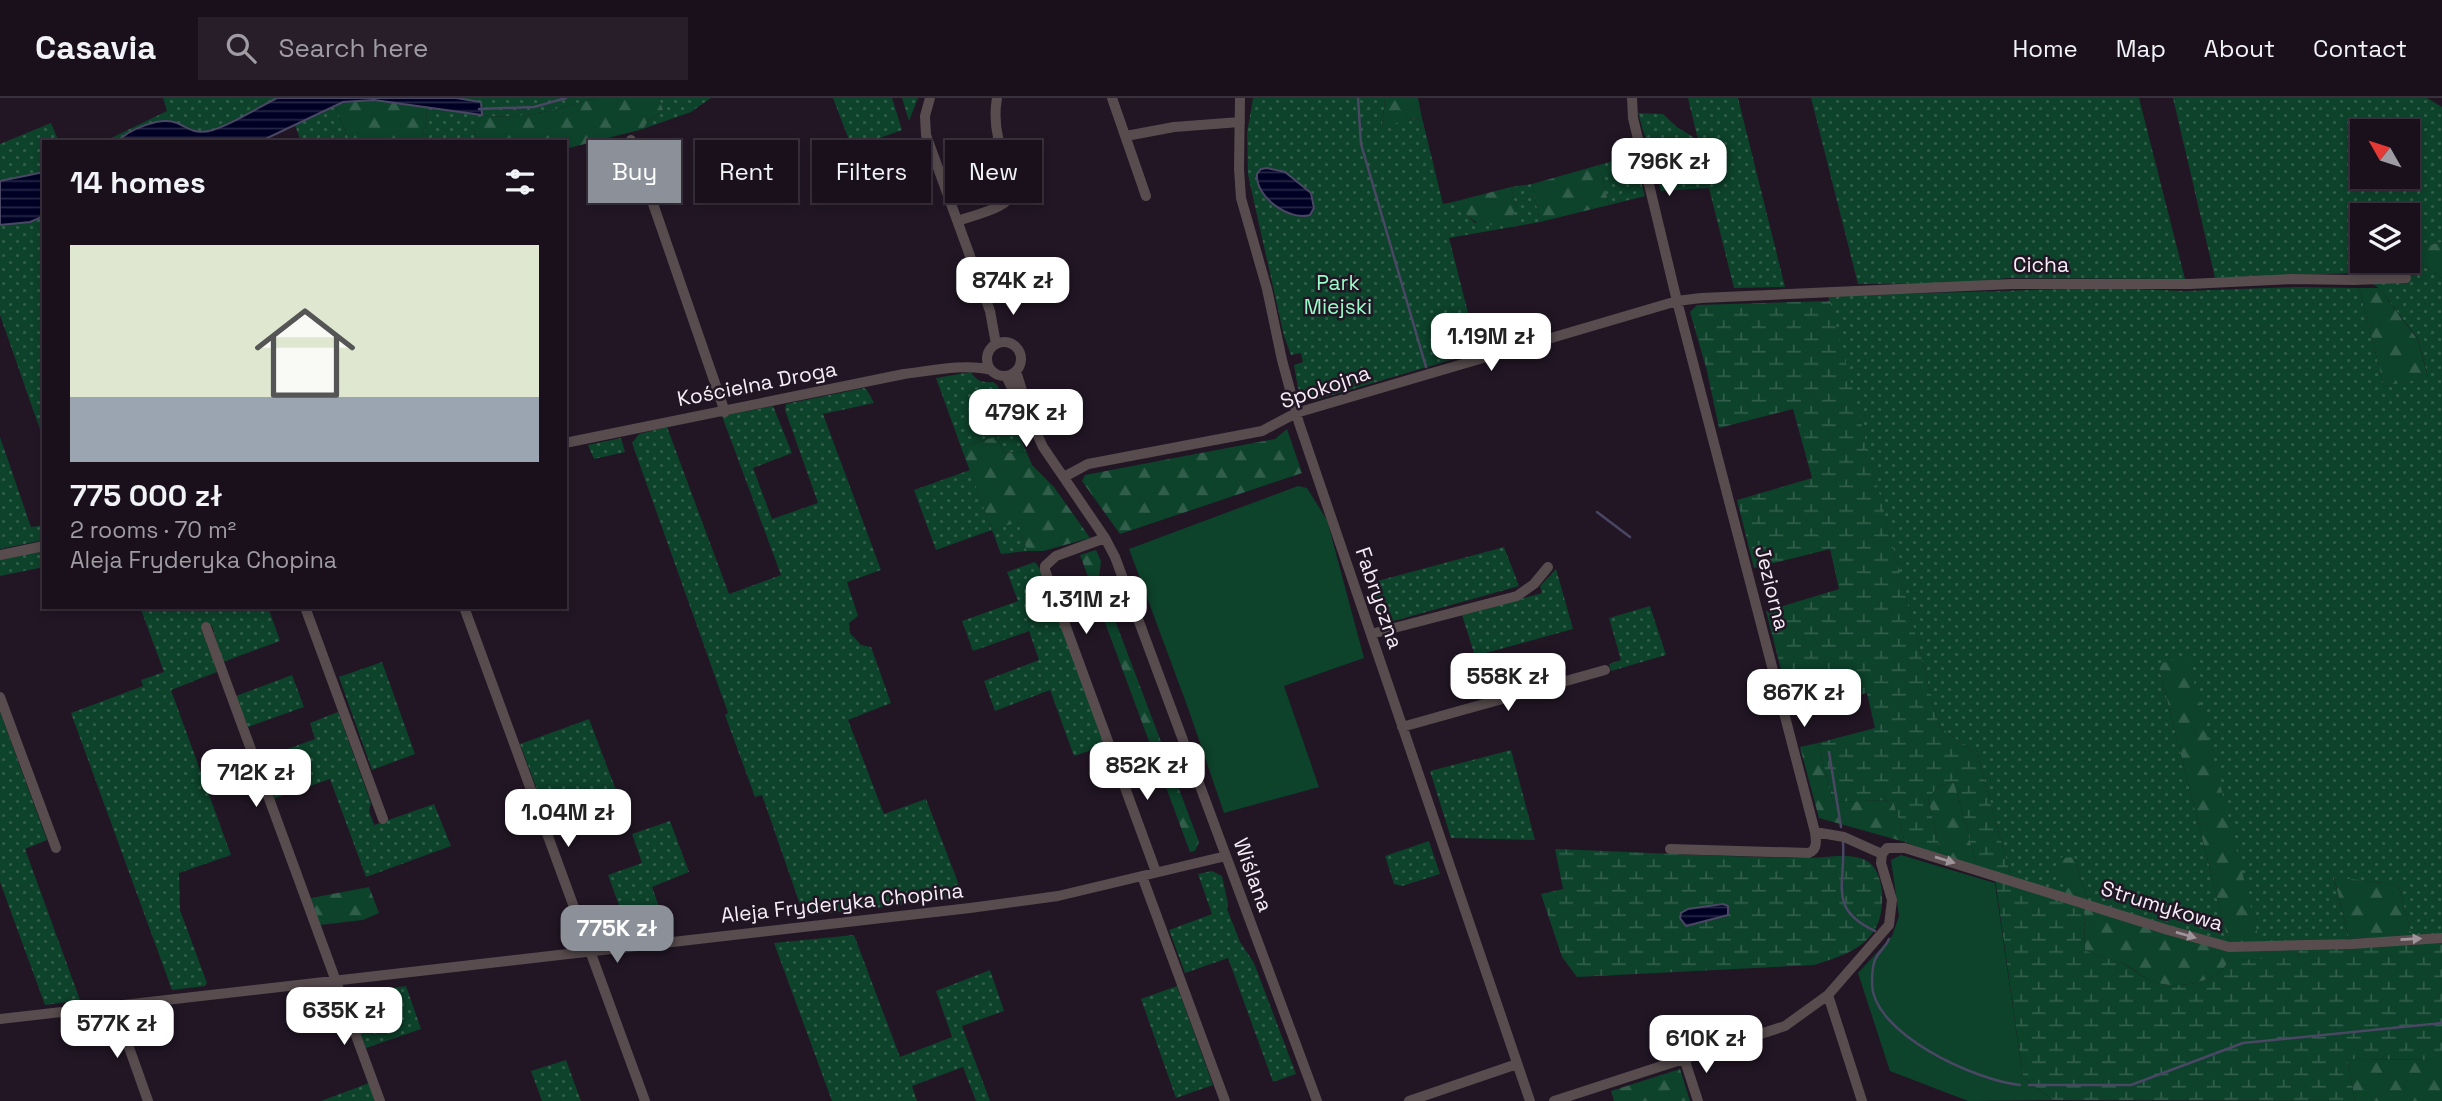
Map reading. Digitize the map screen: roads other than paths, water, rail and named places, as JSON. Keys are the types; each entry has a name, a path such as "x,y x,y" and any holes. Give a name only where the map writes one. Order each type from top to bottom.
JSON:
{"street":[{"path":"930,98 925,116 926,135 990,311 996,344"},
{"path":"958,221 1007,202 1014,194 1015,188 998,143 995,124 997,98"},
{"path":"1112,98 1146,195"},
{"name":"Fabryczna","path":"1240,98 1241,198 1296,413 1530,1101"},
{"name":"Jeziorna","path":"1632,98 1633,118 1677,301 1815,832"},
{"path":"1125,136 1174,127 1240,122"},
{"path":"653,203 725,412"},
{"name":"Cicha","path":"1677,301 1761,294 2012,284 2189,284 2291,279 2406,278"},
{"name":"Spokojna","path":"1064,477 1088,464 1262,431 1296,413 1677,301"},
{"path":"990,311 998,320 1008,342"},
{"path":"1008,342 1014,345 1021,355 1021,361 1011,374 1000,376 991,370 988,354 996,344 1008,342"},
{"name":"Kościelna Droga","path":"567,443 904,374 957,367 980,360 988,354"},
{"name":"Kościelna Droga","path":"957,367 981,367 991,370"},
{"name":"Wiślana","path":"1011,374 1016,396 1022,401 1043,447 1115,557 1317,1101"},
{"path":"1105,538 1056,556 1045,566 1045,570 1156,872"},
{"path":"0,555 42,546"},
{"path":"1371,634 1517,596 1534,584 1548,567"},
{"path":"306,609 383,818"},
{"path":"465,609 645,1101"},
{"path":"206,627 380,1101"},
{"path":"1402,727 1605,670"},
{"path":"0,697 56,848"},
{"path":"1554,1101 1786,1026 1828,995 1889,925 1892,900 1881,863 1882,855 1844,837 1815,832 1816,844 1809,853 1670,849"},
{"name":"Strumykowa","path":"1882,855 1887,848 1906,848 2229,947 2352,944 2442,938"},
{"name":"Aleja Fryderyka Chopina","path":"0,1019 995,905 1058,896 1226,856"},
{"path":"1142,876 1224,1101"},
{"path":"1828,995 1862,1101"},
{"path":"115,1007 148,1101"},
{"path":"1684,1058 1698,1101"},
{"path":"1409,1101 1517,1064"}],"water":[{"path":"277,98 456,98 481,102 482,115 374,100 343,102 263,140 119,140 136,129 162,121 177,123 198,132 220,128"},
{"path":"1261,169 1285,172 1311,193 1314,208 1310,215 1302,216 1283,211 1267,199 1261,191 1257,174"},
{"path":"42,172 42,217 30,222 0,225 0,181"},
{"path":"1723,904 1728,906 1728,915 1686,926 1680,918 1681,913 1688,909"}],"waterway":[{"path":"479,109 534,107 566,98"},
{"path":"1358,98 1361,144 1426,367"},
{"path":"1597,512 1630,537"},
{"path":"1829,752 1841,827"},
{"path":"1843,842 1842,894 1845,904 1850,914 1875,931"},
{"path":"1889,939 1874,962 1872,983 1877,1002 1889,1020 1907,1037 1954,1064 1979,1075 2020,1085"},
{"path":"2029,1085 2131,1085 2243,1043 2442,1023"}],"park label":[{"name":"Park Miejski","path":"1338,295"}]}
